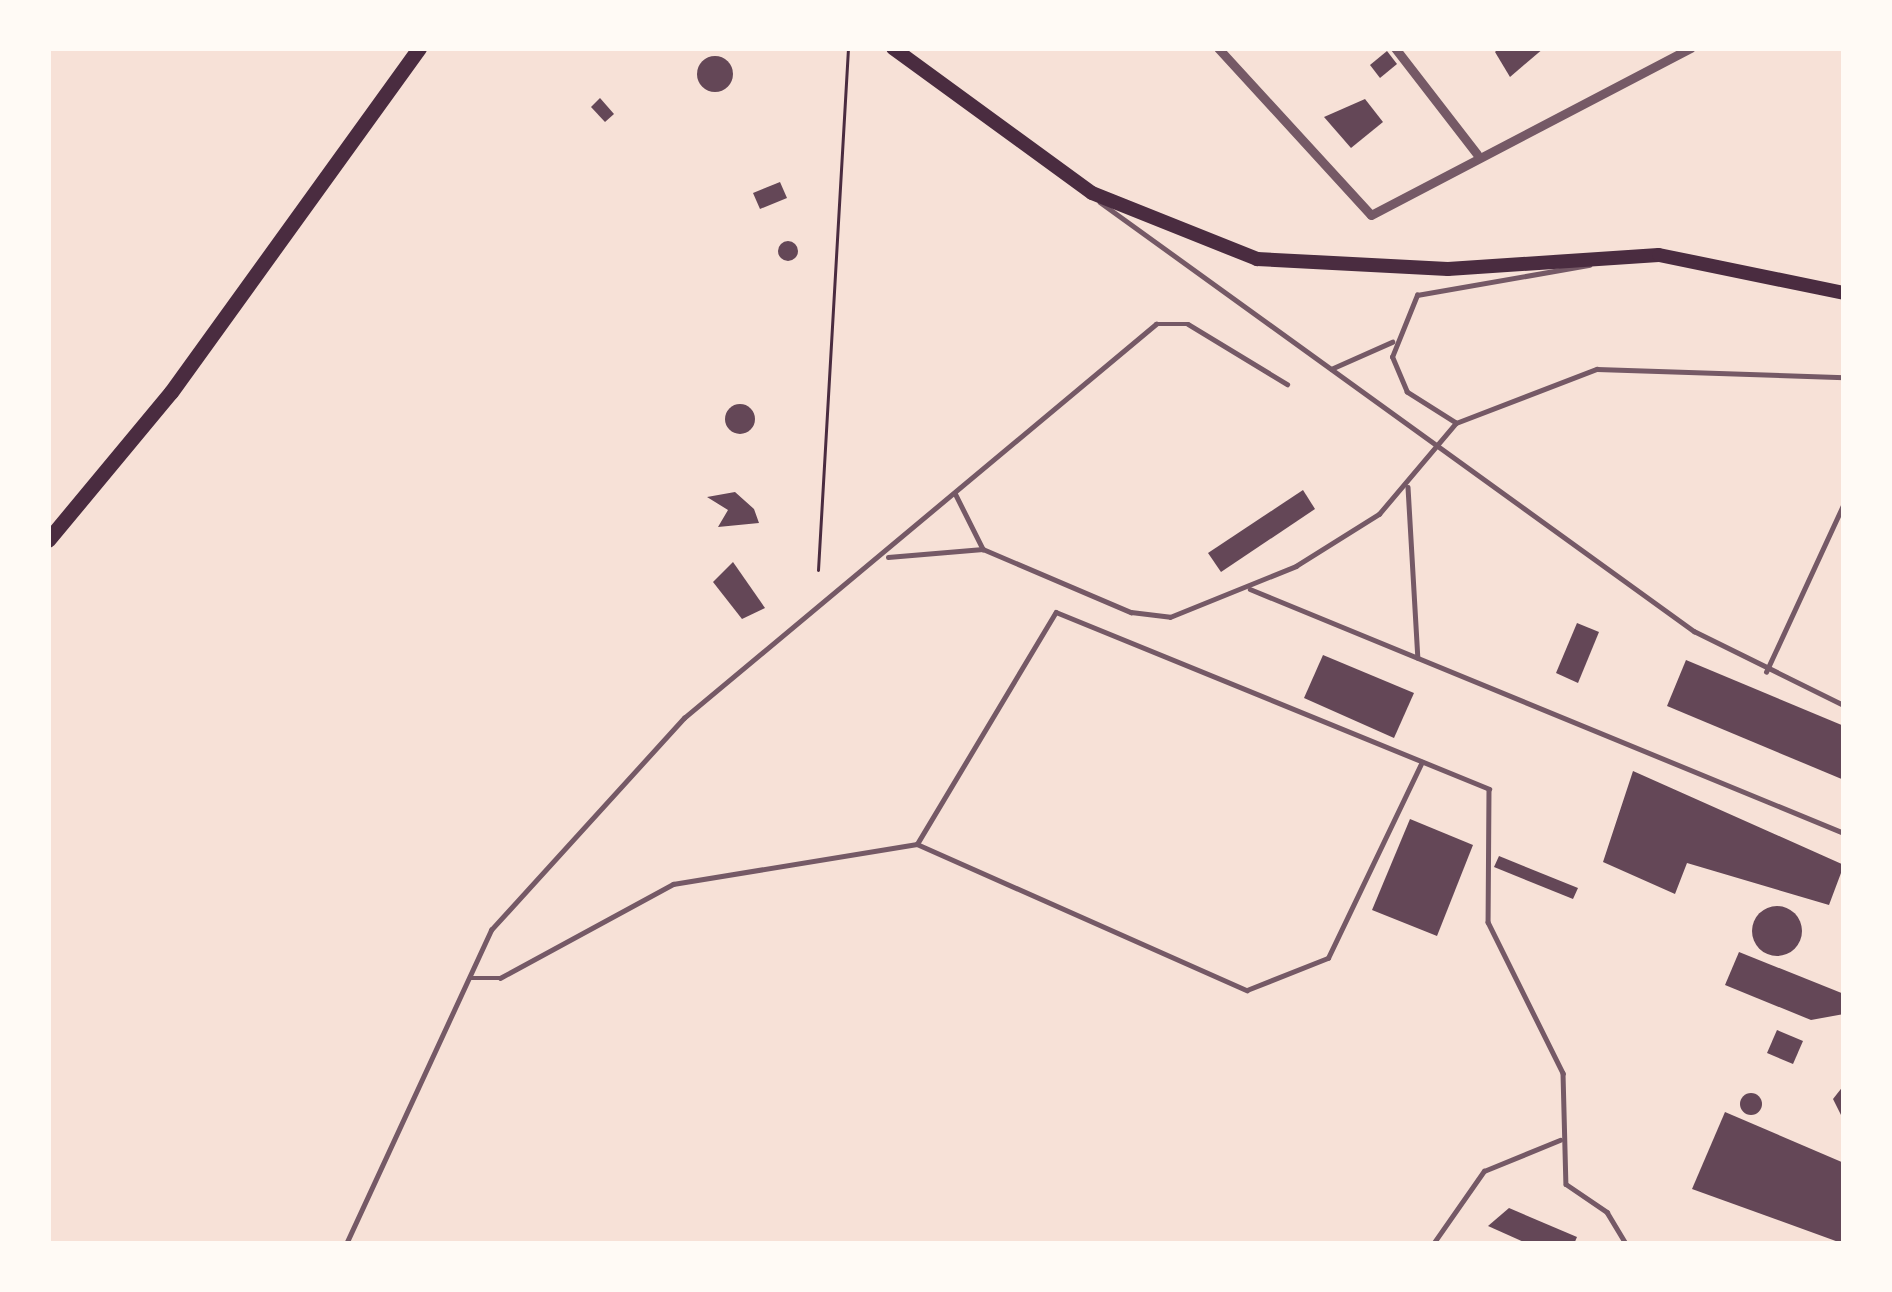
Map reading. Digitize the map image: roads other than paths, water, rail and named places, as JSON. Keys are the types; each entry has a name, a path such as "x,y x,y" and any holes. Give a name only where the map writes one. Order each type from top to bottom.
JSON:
{"main road":[{"path":"48,540 171,392 419,48"},
{"path":"893,48 1092,194 1257,259 1448,269 1602,259 1720,259 1844,292"}],"street":[{"path":"1218,48 1360,212 1691,48"},
{"path":"1396,48 1477,154"}],"lane":[{"path":"1092,194 1125,228 1766,672 1844,706"},
{"path":"1331,369 1392,342 1417,296 1444,284 1564,278 1602,259"},
{"path":"346,1244 504,913 620,778 1156,324 1187,324 1286,384"},
{"path":"1392,342 1407,392 1456,423"},
{"path":"883,558 983,549 1131,612 1170,617 1250,589 1408,487 1435,440 1456,423 1597,369 1844,377"},
{"path":"1408,487 1418,658"},
{"path":"955,493 983,549"},
{"path":"1766,672 1844,503"},
{"path":"1250,589 1844,833"},
{"path":"917,844 1056,613 1489,789 1495,805 1488,922 1563,1073 1570,1106 1560,1140 1566,1184 1607,1212 1626,1244"},
{"path":"470,978 500,978 673,884 917,844 1247,990 1328,958 1422,761"},
{"path":"1434,1243 1484,1171 1560,1140"}]}
